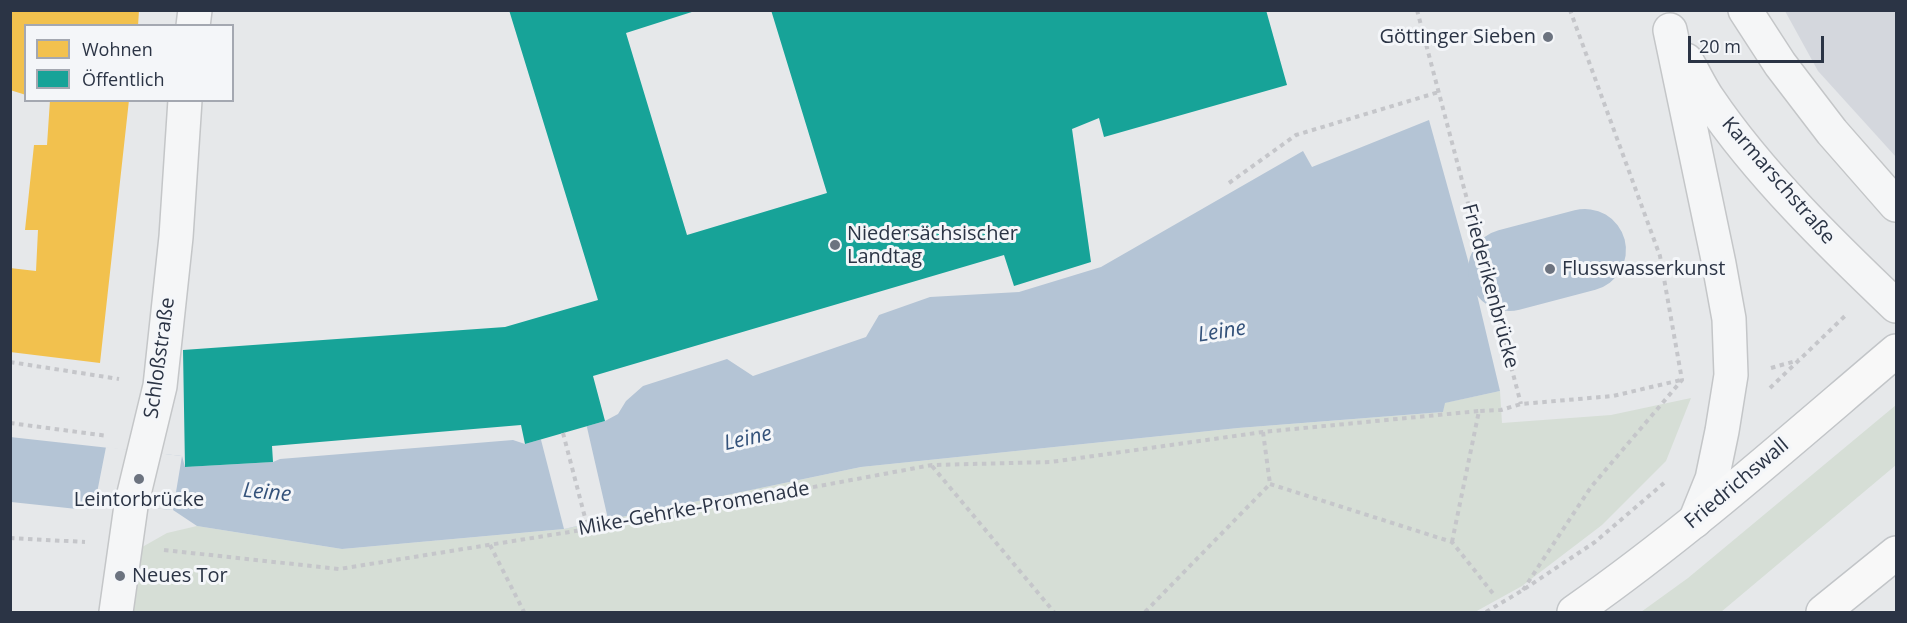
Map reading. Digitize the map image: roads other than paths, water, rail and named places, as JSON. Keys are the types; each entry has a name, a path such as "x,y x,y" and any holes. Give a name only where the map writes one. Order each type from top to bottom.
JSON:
{"main road":[{"name":"Friedrichswall","path":"1574,612 1624,578 1695,521 1896,351"},
{"path":"1823,612 1896,553"}],"street":[{"path":"1745,10 1780,64 1832,132 1896,206"},
{"path":"1664,20 1719,264 1729,319 1731,375 1724,420 1712,479 1695,521"},
{"name":"Karmarschstraße","path":"1664,20 1708,99 1755,161 1896,306"},
{"name":"Schloßstraße","path":"116,612 131,506 161,374 176,237 185,102"}],"water":[{"path":"1429,120 1474,282 1500,391 1445,403 1443,412 1238,428 861,467 564,529 342,549 197,526 173,510 95,503 90,508 77,509 11,502 10,437 182,456 185,467 273,462 280,459 513,440 525,444 605,421 618,414 626,401 643,386 727,359 753,376 866,337 879,315 930,297 1019,292 1101,267 1303,151 1312,167"}],"waterway":[{"name":"Leine","path":"1509,270 1585,250"}],"place":[{"name":"Göttinger Sieben","path":"1548,37"},
{"name":"Niedersächsischer Landtag","path":"835,245"},
{"name":"Flusswasserkunst","path":"1550,269"},
{"name":"Leintorbrücke","path":"139,479"},
{"name":"Neues Tor","path":"120,576"}]}
